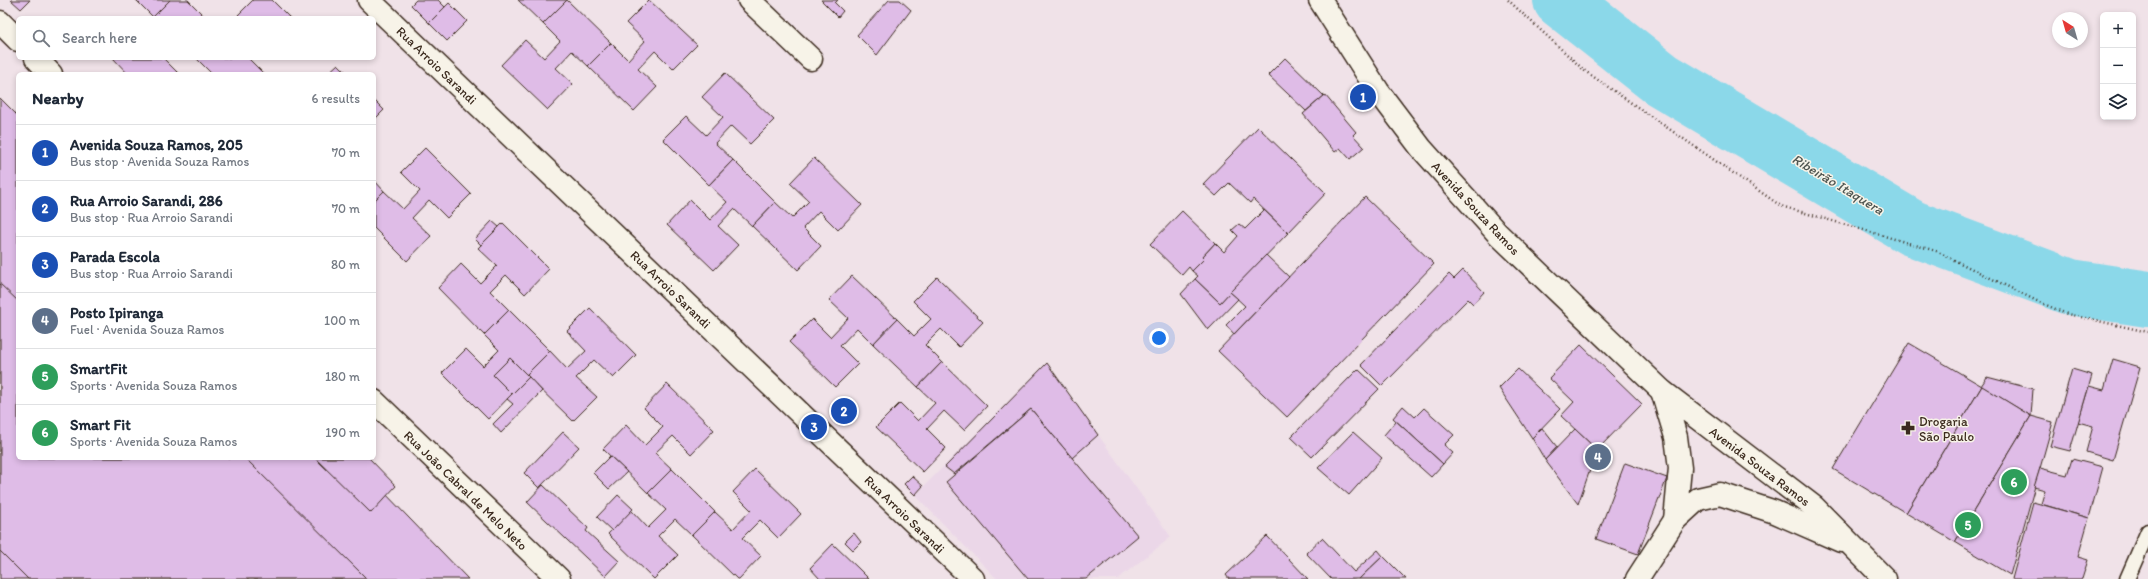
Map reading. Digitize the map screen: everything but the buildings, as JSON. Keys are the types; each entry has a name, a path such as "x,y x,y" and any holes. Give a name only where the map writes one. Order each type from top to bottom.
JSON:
{"street":[{"name":"Rua Arroio Sarandi","path":"369,0 973,579"},
{"path":"749,0 811,59"},
{"name":"Avenida Souza Ramos","path":"1320,0 1378,91 1421,148 1498,234 1662,391 1814,507 1885,579"},
{"path":"0,22 16,38"},
{"path":"38,60 49,72"},
{"name":"Avenida Souza Ramos","path":"1662,391 1676,437 1680,468 1676,520"},
{"name":"Rua João Cabral de Melo Neto","path":"376,403 559,579"},
{"name":"Avenida Souza Ramos","path":"1637,579 1676,520 1698,499 1720,494 1775,512 1853,546"}],"lane":[{"path":"2127,579 2148,531"}],"path":[{"path":"1508,0 1585,71 1781,206 1936,251 2036,301 2067,314 2148,332"}],"shaded area":[{"path":"1047,363 1171,537 1118,579 997,579 915,495"}],"waterway":[{"name":"Ribeirão Itaquera","path":"1561,0 1661,79 1912,228 2070,287 2148,299"}],"place":[{"name":"Avenida Souza Ramos, 205","path":"1363,97"},
{"name":"Rua Arroio Sarandi, 286","path":"844,411"},
{"name":"Parada Escola","path":"814,427"},
{"name":"Drogaria São Paulo","path":"1908,428"},
{"name":"Posto Ipiranga","path":"1598,457"},
{"name":"Smart Fit","path":"2014,482"},
{"name":"SmartFit","path":"1968,525"}]}
